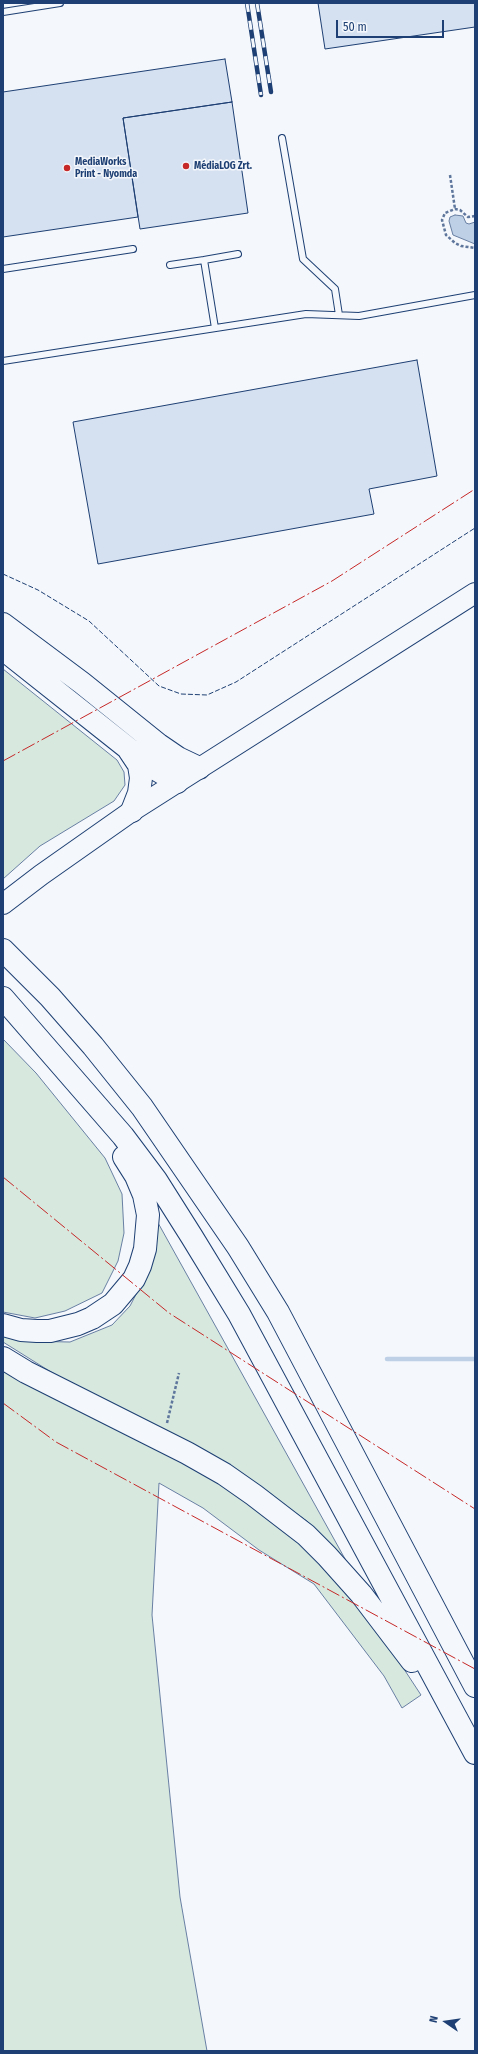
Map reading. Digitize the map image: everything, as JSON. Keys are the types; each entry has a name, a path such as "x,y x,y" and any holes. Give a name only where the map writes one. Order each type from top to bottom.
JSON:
{"highway":[{"path":"3,624 82,683 159,745 178,758 199,768"},
{"path":"3,649 129,749 154,768 177,782"},
{"path":"159,745 170,762 177,782"},
{"path":"129,749 138,764 141,778 139,793 132,811"},
{"path":"8,955 94,1046 142,1107 238,1247 278,1312 475,1686"},
{"path":"3,998 69,1072 123,1136 156,1180 239,1314 475,1753"},
{"path":"3,1325 21,1330 50,1331 64,1328 92,1318 113,1304 130,1284 140,1266 145,1249 148,1215 144,1195 136,1176 69,1072"},
{"path":"3,1358 60,1390 163,1441 224,1474 306,1535 361,1594 410,1658 463,1733"}],"main road":[{"path":"3,904 41,875 132,811 475,593"}],"lane":[{"path":"3,12 60,3"},
{"path":"282,138 303,259 335,289 339,315"},
{"path":"3,269 133,248"},
{"path":"170,265 238,254"},
{"path":"204,260 216,328"},
{"path":"3,361 306,314 359,316 475,295"}],"path":[{"path":"450,175 455,208"},
{"path":"455,208 460,210 468,218 475,216"},
{"path":"455,208 445,213 442,220 446,236 461,246 475,248"},
{"path":"163,1441 180,1373"}],"shaded area":[{"path":"3,669 117,760 124,772 125,785 114,801 40,846 3,879"},
{"path":"3,1039 36,1073 105,1158 122,1194 124,1233 118,1261 102,1293 65,1311 35,1318 3,1312"},
{"path":"157,1221 349,1566 308,1522 237,1471 51,1372 3,1342 3,1336 22,1341 70,1342 112,1325 130,1306 148,1271"},
{"path":"3,1368 174,1452 283,1526 341,1585 381,1634 421,1695 402,1708 384,1676 314,1584 259,1550 203,1508 159,1483 152,1615 180,1897 207,2051 3,2051"}],"water":[{"path":"455,215 463,216 466,223 469,224 475,222 475,244 453,235 449,221 450,217"}],"building":[{"path":"318,3 475,3 475,27 325,49"},
{"name":"MediaWorks Print - Nyomda","path":"225,59 232,102 123,118 138,217 3,237 3,92"},
{"name":"MédiaLOG Zrt.","path":"232,102 248,213 140,229 123,118"},
{"path":"417,360 437,476 369,489 374,514 98,564 73,422"}],"waterway":[{"path":"387,1359 475,1359"}],"railway":[{"path":"247,3 261,95"},
{"path":"257,3 271,92"}],"fence":[{"path":"3,574 38,590 89,621 159,686 181,694 207,695 236,682 475,528"}],"power":[{"path":"3,761 332,581 475,489"},
{"path":"3,1177 169,1313 475,1509"},
{"path":"3,1403 56,1442 475,1669"}],"place":[{"name":"MédiaLOG Zrt.","path":"186,166"},
{"name":"MediaWorks Print - Nyomda","path":"67,168"}]}
